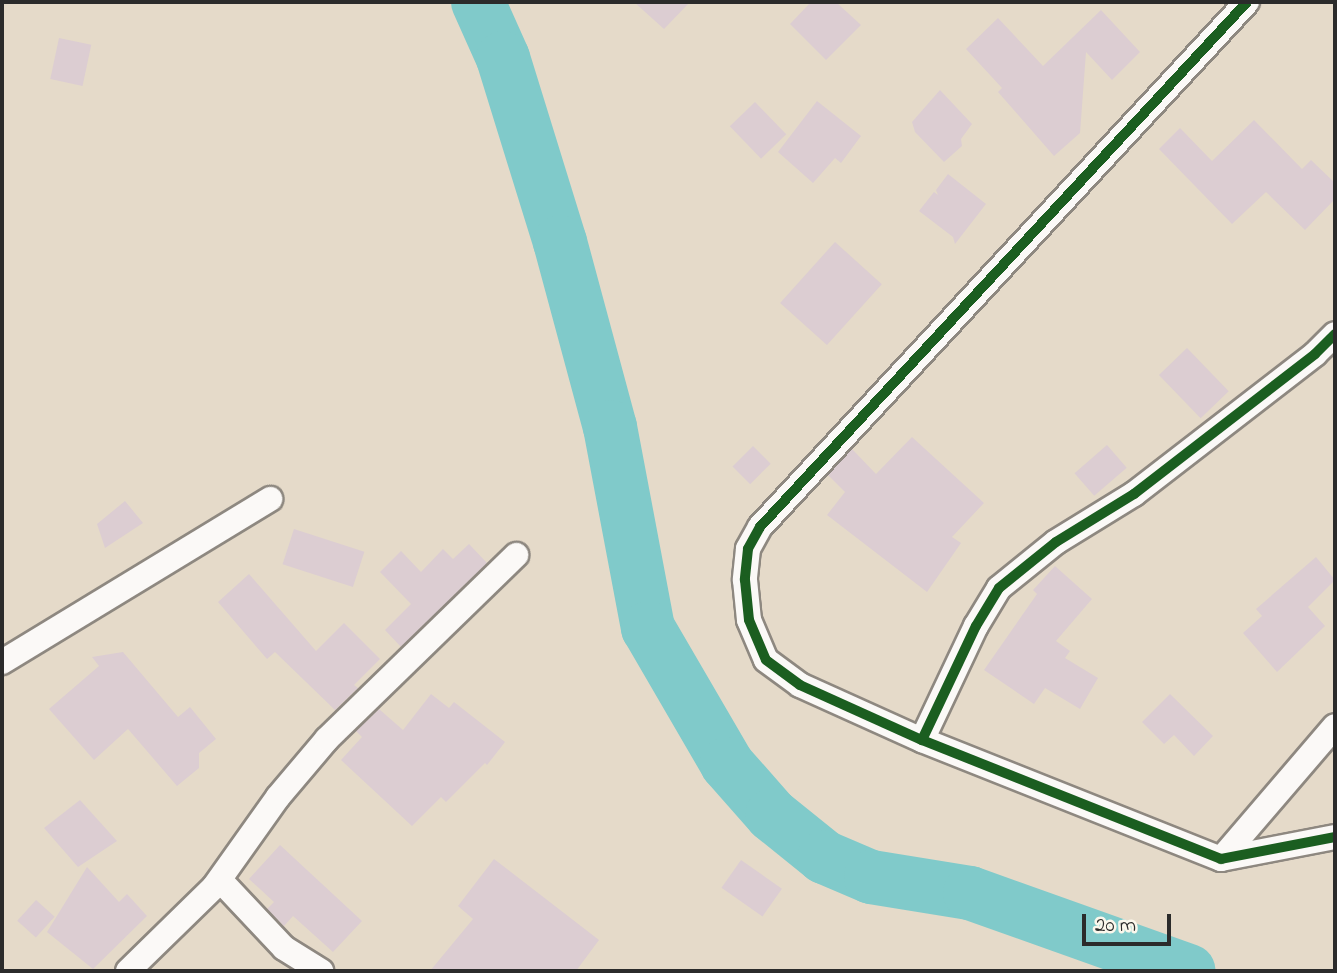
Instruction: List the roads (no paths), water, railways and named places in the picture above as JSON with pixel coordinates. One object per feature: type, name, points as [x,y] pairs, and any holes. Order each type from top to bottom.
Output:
[{"type":"street","points":[[1247,2],[760,527],[748,549],[745,580],[749,620],[766,660],[800,685],[922,740],[1221,859],[1335,837]]},
{"type":"street","points":[[922,740],[976,626],[999,588],[1055,542],[1134,494],[1315,354],[1335,334]]},
{"type":"street","points":[[2,662],[270,499]]},
{"type":"street","points":[[128,971],[220,880],[278,797],[327,739],[516,555]]},
{"type":"street","points":[[1221,859],[1335,726]]},
{"type":"street","points":[[220,880],[284,948],[321,971]]},
{"type":"waterway","points":[[478,2],[503,58],[560,242],[610,427],[648,628],[727,764],[772,815],[824,857],[871,877],[970,893],[1189,971]]}]
